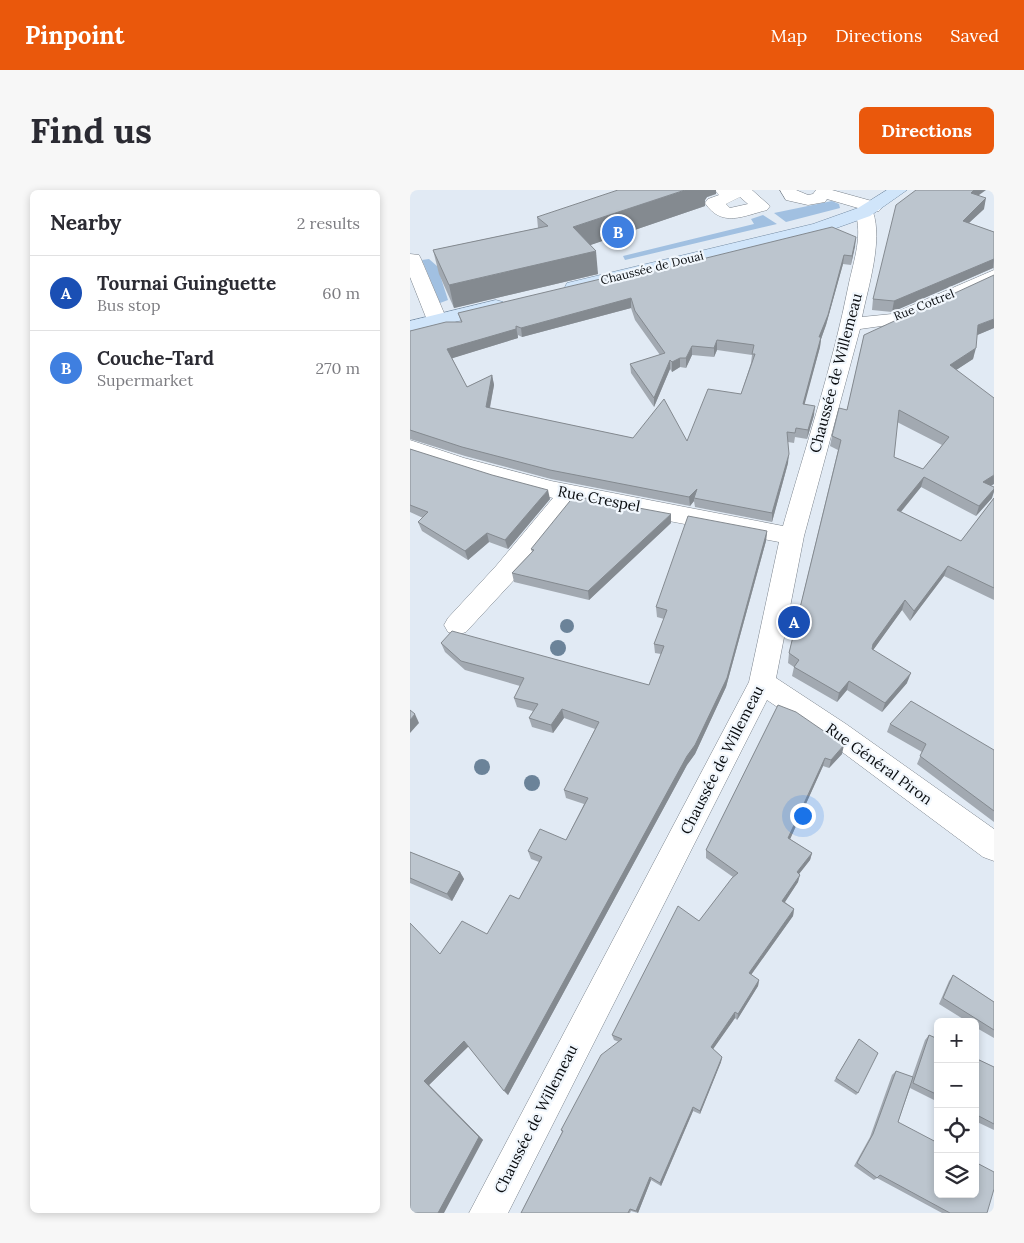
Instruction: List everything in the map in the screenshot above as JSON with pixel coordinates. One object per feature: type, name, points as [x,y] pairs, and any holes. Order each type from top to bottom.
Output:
[{"type":"main road","name":"Chaussée de Douai","points":[[552,292],[820,228],[869,209],[899,190]]},
{"type":"main road","points":[[410,327],[514,301]]},
{"type":"street","points":[[723,190],[732,196],[714,203],[726,214],[761,206],[742,190]]},
{"type":"street","points":[[788,190],[792,196],[808,200],[819,198],[824,192],[869,209]]},
{"type":"street","name":"Chaussée de Willemeau","points":[[488,1213],[762,683],[792,536],[851,324],[867,240],[869,209]]},
{"type":"street","points":[[412,259],[437,320]]},
{"type":"street","name":"Rue Cottrel","points":[[851,324],[896,319],[994,276]]},
{"type":"street","name":"Rue Crespel","points":[[410,446],[509,480],[570,494],[792,536]]},
{"type":"street","points":[[457,625],[505,574],[570,494]]},
{"type":"street","name":"Rue Général Piron","points":[[762,683],[836,732],[994,847]]},
{"type":"shaded area","points":[[832,201],[839,204],[840,208],[786,222],[774,213]]},
{"type":"shaded area","points":[[763,215],[777,224],[625,260],[623,256],[754,224],[751,219]]},
{"type":"shaded area","points":[[538,241],[440,275],[448,300],[440,303],[422,260],[429,259],[437,266]]},
{"type":"building","points":[[618,190],[685,190],[573,227],[596,251],[449,285],[433,250],[548,226],[537,217]]},
{"type":"building","points":[[916,190],[974,190],[971,193],[986,198],[963,221],[994,232],[994,259],[894,301],[873,299],[896,205]]},
{"type":"building","points":[[832,227],[856,237],[852,256],[844,255],[828,315],[819,337],[821,337],[803,404],[815,406],[808,430],[796,428],[795,433],[787,432],[789,454],[772,513],[694,498],[697,489],[689,497],[550,470],[462,447],[410,430],[410,331],[446,322],[462,322],[458,313],[609,277],[613,281]],"holes":[[[631,298],[635,311],[665,353],[630,364],[654,398],[670,360],[672,362],[680,358],[686,358],[692,346],[714,348],[717,340],[754,345],[752,354],[755,354],[741,394],[708,389],[687,441],[664,399],[633,438],[486,407],[492,375],[467,387],[447,349],[516,329],[516,326],[521,328]]]},
{"type":"building","points":[[994,275],[994,319],[978,325],[976,348],[950,365],[994,398],[994,475],[983,482],[994,487],[994,489],[979,506],[924,477],[897,510],[961,541],[994,498],[994,588],[948,566],[914,611],[905,600],[873,644],[872,649],[911,673],[885,703],[849,681],[839,693],[794,667],[799,660],[789,653],[841,440],[832,436],[839,408],[847,410],[864,335]],"holes":[[[899,410],[949,437],[923,469],[894,457]]]},
{"type":"building","points":[[410,449],[492,475],[548,490],[505,540],[487,533],[465,551],[418,522],[428,512],[410,505]]},
{"type":"building","points":[[574,496],[671,514],[588,591],[512,573],[534,550],[531,549]]},
{"type":"building","points":[[688,516],[767,531],[727,678],[695,745],[687,756],[504,1091],[464,1041],[424,1081],[479,1137],[438,1213],[410,1213],[410,923],[440,954],[462,921],[487,934],[510,895],[519,899],[542,857],[528,851],[540,829],[566,840],[588,798],[564,790],[599,722],[562,709],[551,725],[529,718],[538,704],[514,698],[524,678],[461,661],[441,643],[452,631],[649,685],[664,646],[654,644],[667,610],[656,607]]},
{"type":"building","points":[[911,701],[994,750],[994,811],[920,756],[926,744],[890,724]]},
{"type":"building","points":[[778,705],[796,712],[844,745],[831,760],[825,758],[788,838],[812,853],[797,872],[800,875],[782,901],[794,909],[749,973],[759,980],[738,1014],[735,1012],[711,1047],[722,1057],[700,1111],[693,1107],[660,1183],[650,1177],[636,1211],[630,1209],[628,1213],[521,1213],[563,1131],[561,1130],[601,1055],[622,1039],[612,1035],[678,906],[699,921],[732,878],[738,873],[706,850]]},
{"type":"building","points":[[410,710],[415,714],[410,720]]},
{"type":"building","points":[[410,852],[460,872],[447,894],[410,878]]},
{"type":"building","points":[[953,975],[994,1002],[994,1030],[979,1021],[979,1018],[975,1018],[943,998]]},
{"type":"building","points":[[929,1035],[934,1037],[934,1093],[913,1083]]},
{"type":"building","points":[[859,1039],[878,1053],[858,1093],[836,1078]]},
{"type":"building","points":[[979,1060],[994,1067],[994,1124],[979,1116]]},
{"type":"building","points":[[896,1071],[913,1077],[898,1122],[934,1141],[934,1198],[979,1198],[979,1164],[994,1172],[994,1189],[987,1213],[950,1213],[880,1175],[877,1178],[857,1163],[873,1134]]},
{"type":"place","name":"Couche-Tard","points":[[618,232]]},
{"type":"place","name":"Tournai Guinguette","points":[[794,622]]}]
